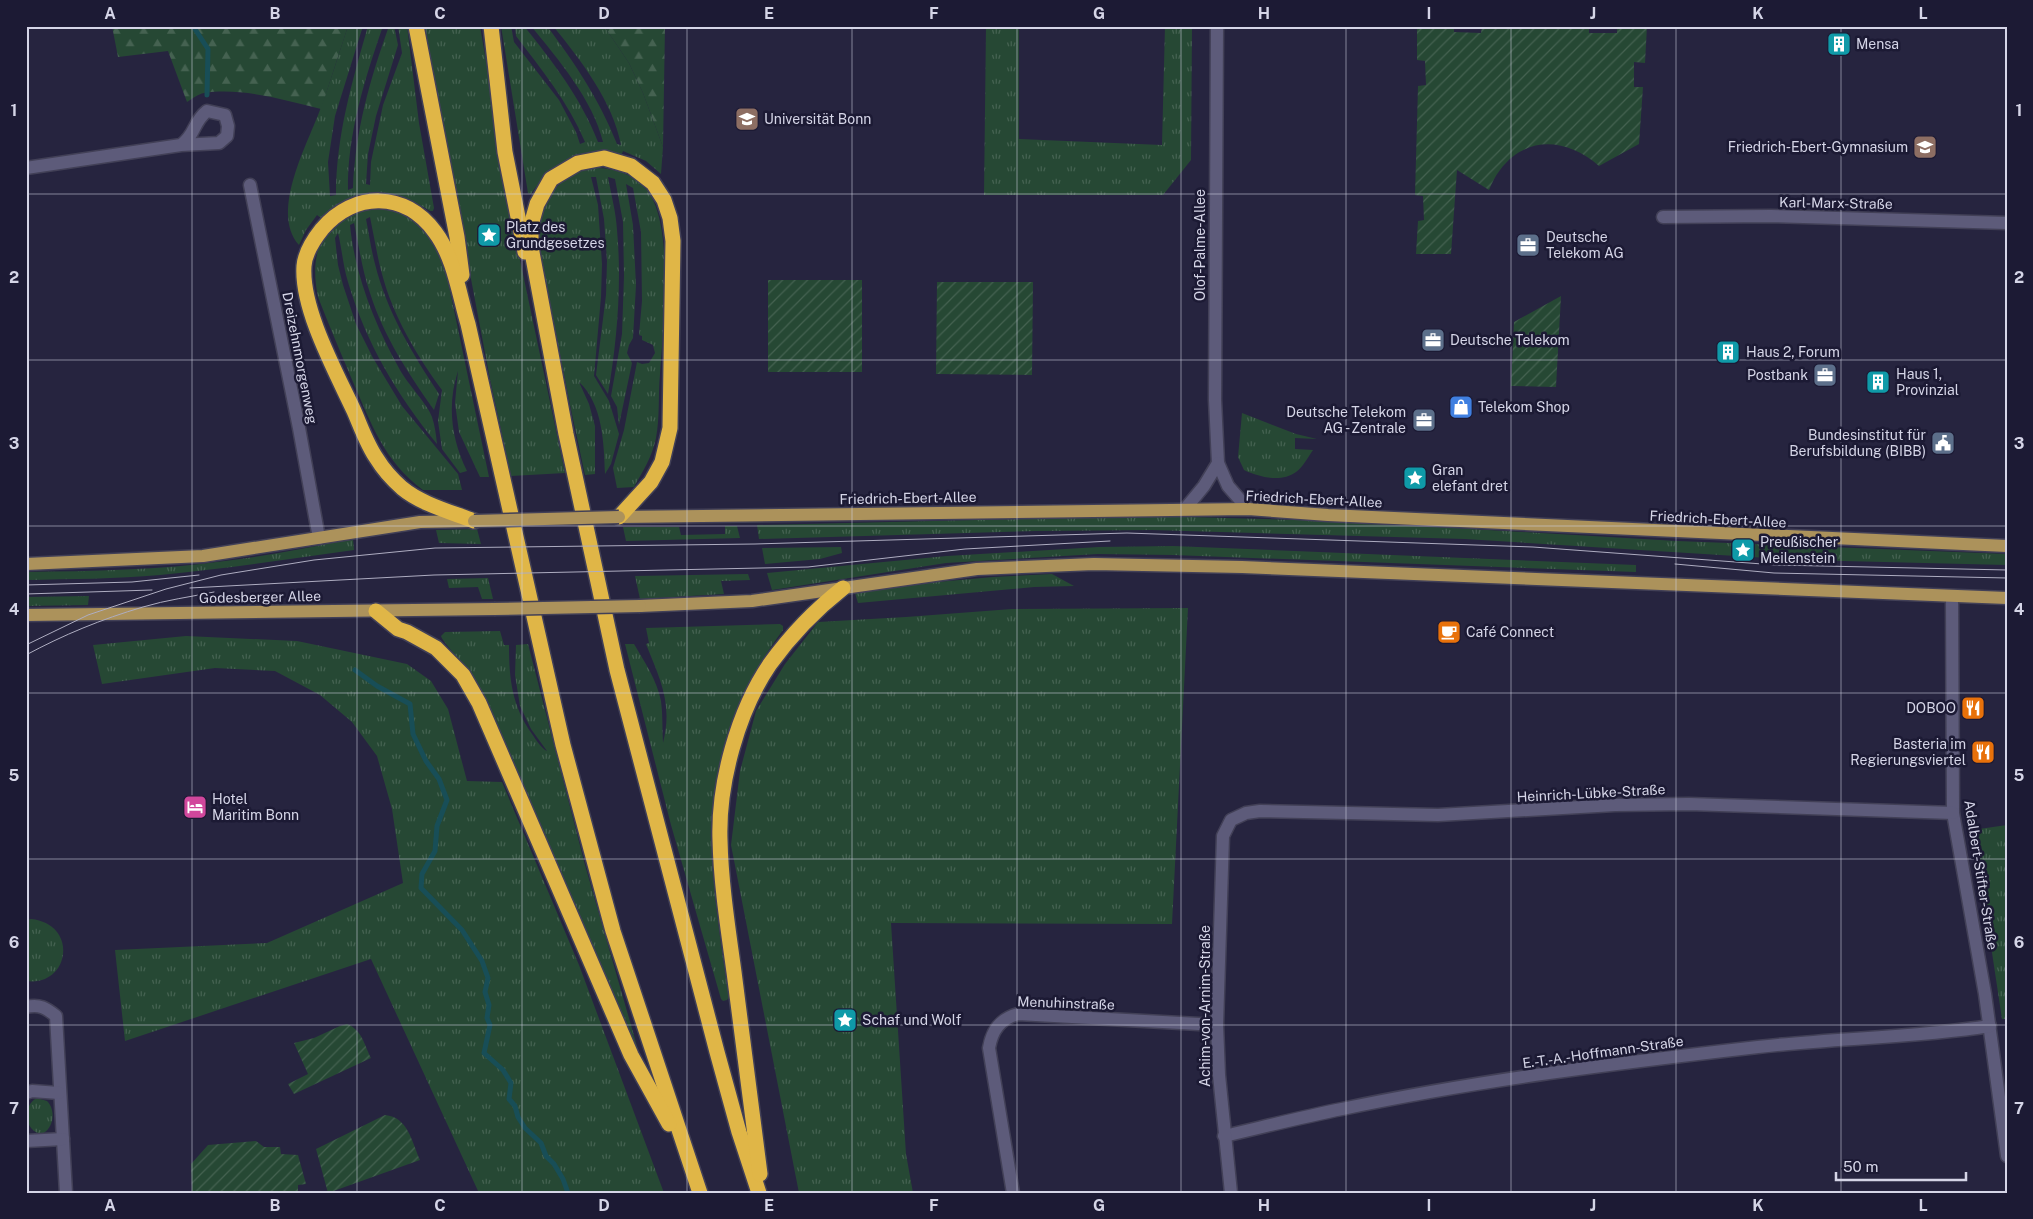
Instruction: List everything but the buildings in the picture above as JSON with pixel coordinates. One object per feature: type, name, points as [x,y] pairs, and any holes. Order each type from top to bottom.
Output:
[{"type":"highway","points":[[416,26],[457,237],[468,324]]},
{"type":"highway","points":[[491,26],[505,152],[517,217],[550,350]]},
{"type":"highway","points":[[619,517],[651,482],[662,462],[670,428],[673,263],[670,218],[664,200],[653,183],[631,166],[604,158],[578,163],[551,179],[537,204],[531,225],[531,248],[550,350],[617,670],[739,1132],[761,1193]]},
{"type":"highway","points":[[474,521],[423,501],[402,488],[376,459],[330,358],[306,298],[304,265],[315,238],[336,215],[360,202],[389,201],[415,212],[436,232],[449,256],[468,324],[563,745],[614,930],[700,1193]]},
{"type":"highway","points":[[761,1193],[728,927],[720,840],[726,774],[734,745],[755,691],[770,665],[798,628],[843,588]]},
{"type":"highway","points":[[376,611],[398,629],[436,648],[462,675],[475,696],[631,1055],[687,1156]]},
{"type":"main road","name":"Friedrich-Ebert-Allee","points":[[474,521],[619,517],[1248,509],[1328,515],[2007,546]]},
{"type":"main road","points":[[26,564],[202,556],[420,522],[474,521]]},
{"type":"main road","points":[[843,588],[977,569],[1094,564],[1242,567],[2007,598]]},
{"type":"main road","name":"Godesberger Allee","points":[[26,614],[376,611],[640,606],[752,601],[843,588]]},
{"type":"street","name":"Olof-Palme-Allee","points":[[1217,26],[1215,400],[1218,463],[1228,486],[1248,509]]},
{"type":"street","points":[[26,168],[181,145]]},
{"type":"street","name":"Dreizehnmorgenweg","points":[[250,185],[301,437],[319,538]]},
{"type":"street","name":"Karl-Marx-Straße","points":[[1664,217],[1771,216],[2007,223]]},
{"type":"street","points":[[1185,510],[1204,486],[1218,463]]},
{"type":"street","name":"Adalbert-Stifter-Straße","points":[[1952,597],[1954,813],[1990,1026],[2007,1156]]},
{"type":"street","name":"Heinrich-Lübke-Straße","points":[[1231,820],[1246,813],[1260,811],[1438,815],[1615,805],[1689,804],[1954,813]]},
{"type":"street","name":"Achim-von-Arnim-Straße","points":[[1231,820],[1223,836],[1217,1024],[1224,1136],[1231,1193]]},
{"type":"street","points":[[26,1007],[34,1005],[45,1007],[56,1016],[66,1193]]},
{"type":"street","name":"Menuhinstraße","points":[[1013,1193],[990,1048],[993,1032],[1002,1020],[1018,1014],[1217,1024]]},
{"type":"street","name":"E.-T.-A.-Hoffmann-Straße","points":[[1224,1136],[1361,1105],[1449,1089],[1613,1064],[1809,1041],[1960,1031],[1990,1026]]},
{"type":"street","points":[[26,1093],[59,1092]]},
{"type":"street","points":[[26,1141],[63,1140]]},
{"type":"green space","points":[[112,26],[348,26],[321,109],[263,95],[233,92],[204,93],[197,95],[187,102],[168,51],[118,57]]},
{"type":"green space","points":[[348,26],[363,26],[335,116],[328,162],[330,196],[336,195],[342,130],[368,26],[383,26],[358,107],[348,169],[348,190],[353,188],[360,126],[370,86],[389,26],[394,26],[398,45],[376,116],[368,154],[366,184],[370,185],[371,162],[383,105],[402,53],[398,26],[407,26],[419,123],[434,208],[433,211],[430,211],[420,205],[388,194],[366,194],[354,197],[340,204],[321,218],[317,215],[306,230],[299,245],[291,231],[288,214],[294,176],[325,97]]},
{"type":"green space","points":[[423,26],[480,26],[520,260],[565,473],[511,476],[490,379]]},
{"type":"green space","points":[[501,26],[511,26],[514,42],[559,100],[576,132],[580,144],[585,142],[571,113],[516,36],[515,26],[524,26],[545,53],[575,95],[598,142],[603,142],[598,126],[583,96],[563,66],[531,26],[547,26],[586,83],[603,112],[617,144],[621,145],[611,113],[603,97],[585,67],[553,26],[604,26],[629,63],[643,93],[663,147],[661,174],[646,161],[623,151],[621,156],[593,153],[581,155],[559,165],[549,173],[531,194],[528,193]]},
{"type":"green space","points":[[604,26],[665,26],[663,147],[643,93],[629,63]]},
{"type":"green space","points":[[986,26],[1019,26],[1019,139],[1162,145],[1165,26],[1192,26],[1191,160],[1163,195],[984,195]]},
{"type":"green space","points":[[1417,26],[1454,26],[1454,32],[1481,33],[1482,26],[1589,26],[1589,33],[1617,33],[1617,26],[1647,26],[1645,63],[1634,62],[1634,87],[1643,87],[1639,144],[1599,166],[1574,150],[1548,144],[1535,146],[1522,150],[1511,158],[1498,172],[1489,190],[1457,170],[1451,254],[1416,254],[1418,221],[1424,220],[1423,196],[1415,195],[1418,86],[1426,85],[1425,61],[1417,60]]},
{"type":"green space","points":[[589,168],[605,168],[621,172],[641,184],[647,190],[656,206],[661,228],[664,252],[665,305],[657,430],[650,458],[634,487],[617,488],[613,468],[624,430],[637,362],[642,364],[649,363],[655,353],[653,345],[642,340],[642,336],[639,335],[642,301],[641,232],[633,188],[626,184],[633,225],[636,285],[633,338],[627,353],[632,363],[619,425],[617,407],[611,396],[622,334],[623,222],[615,179],[608,177],[615,210],[619,292],[614,354],[608,394],[596,375],[606,295],[607,261],[604,219],[596,177],[591,177],[598,205],[602,264],[594,376],[609,401],[619,434],[611,464],[605,474],[603,438],[598,413],[587,391],[579,382],[589,404],[595,426],[595,474],[585,475],[540,251],[540,222],[548,199],[563,181]]},
{"type":"green space","points":[[373,208],[400,213],[410,218],[427,233],[440,254],[445,267],[489,477],[480,477],[459,432],[455,403],[458,371],[453,396],[452,421],[457,447],[467,471],[460,473],[442,449],[438,421],[442,390],[415,349],[392,305],[380,267],[370,217],[366,219],[380,282],[401,332],[439,394],[434,410],[406,368],[382,325],[367,284],[354,223],[350,225],[361,281],[382,336],[403,375],[430,412],[437,444],[409,407],[384,368],[364,326],[348,282],[338,233],[335,238],[338,265],[343,285],[356,324],[373,358],[402,406],[458,474],[462,490],[423,490],[398,467],[366,413],[318,297],[315,264],[323,239],[342,220]]},
{"type":"green space","points":[[768,280],[862,280],[862,372],[768,372]]},
{"type":"green space","points":[[937,282],[1033,282],[1032,375],[936,374]]},
{"type":"green space","points":[[1561,296],[1556,387],[1511,386],[1514,322]]},
{"type":"green space","points":[[1242,413],[1296,434],[1317,439],[1295,438],[1295,449],[1313,450],[1299,470],[1284,477],[1270,478],[1244,470],[1238,457]]},
{"type":"green space","points":[[1152,516],[1334,521],[1677,541],[2007,554],[2007,565],[1802,560],[1465,539],[1152,530],[1037,531],[759,539],[757,525]]},
{"type":"green space","points":[[725,526],[737,526],[740,538],[626,541],[623,527],[679,527],[681,535],[725,534]]},
{"type":"green space","points":[[477,529],[481,544],[439,543],[436,530]]},
{"type":"green space","points":[[353,539],[354,550],[233,567],[143,576],[26,580],[26,572],[126,570],[200,564],[257,557]]},
{"type":"green space","points":[[1173,546],[1636,565],[1636,572],[1173,555],[1098,554],[946,563],[772,590],[767,573],[947,556],[1099,547]]},
{"type":"green space","points":[[841,547],[842,553],[820,559],[765,564],[762,548]]},
{"type":"green space","points":[[748,574],[750,580],[721,581],[724,594],[640,599],[635,576]]},
{"type":"green space","points":[[1052,574],[1074,586],[1034,587],[858,603],[855,593],[937,582]]},
{"type":"green space","points":[[488,578],[493,599],[482,599],[478,587],[449,588],[447,579]]},
{"type":"green space","points":[[89,596],[88,605],[26,606],[26,597]]},
{"type":"green space","points":[[1188,608],[1172,924],[891,923],[906,1154],[913,1193],[799,1193],[731,845],[740,771],[756,711],[785,664],[818,622],[1012,609]]},
{"type":"green space","points":[[780,624],[783,626],[783,630],[753,676],[733,720],[720,763],[713,806],[712,851],[715,897],[729,997],[723,1001],[671,825],[625,644],[634,644],[650,671],[659,693],[662,706],[663,743],[667,716],[666,704],[660,680],[646,644],[649,643],[646,628]]},
{"type":"green space","points":[[500,631],[504,645],[509,645],[511,681],[520,713],[535,739],[547,751],[531,729],[520,706],[515,675],[516,645],[528,644],[585,865],[639,1053],[487,703],[470,672],[441,636],[445,632]]},
{"type":"green space","points":[[186,636],[297,641],[407,664],[431,681],[448,709],[467,781],[502,782],[579,965],[664,1193],[479,1193],[371,959],[125,1041],[115,950],[267,943],[403,883],[392,809],[377,756],[352,722],[320,695],[275,671],[215,668],[102,684],[93,645]]},
{"type":"green space","points":[[1976,817],[1979,829],[2007,825],[2007,1019],[2002,1019],[1988,926],[1992,924],[1989,908],[1984,909],[1969,829],[1970,820]]},
{"type":"green space","points":[[31,919],[46,923],[57,932],[62,942],[63,954],[60,965],[52,975],[41,980],[26,981],[26,920]]},
{"type":"green space","points":[[347,1024],[359,1034],[371,1058],[294,1094],[288,1084],[308,1074],[294,1043],[314,1038]]},
{"type":"green space","points":[[37,1098],[47,1101],[53,1114],[49,1128],[42,1134],[32,1129],[27,1118],[29,1106]]},
{"type":"green space","points":[[385,1115],[399,1120],[404,1125],[420,1160],[328,1193],[316,1149]]},
{"type":"green space","points":[[256,1141],[264,1147],[280,1147],[281,1154],[298,1155],[306,1184],[298,1185],[298,1193],[192,1193],[191,1164],[208,1145]]},
{"type":"waterway","points":[[193,26],[208,49],[207,95]]},
{"type":"waterway","points":[[355,670],[377,686],[410,704],[413,734],[426,761],[439,779],[447,800],[437,826],[435,851],[422,874],[421,888],[462,930],[482,961],[488,978],[485,992],[489,1005],[487,1018],[490,1025],[484,1053],[503,1070],[511,1083],[509,1099],[515,1106],[518,1117],[525,1128],[541,1143],[546,1156],[554,1164],[563,1179],[568,1193]]},
{"type":"tram line","points":[[26,645],[88,615],[166,589],[221,575],[314,560],[435,548],[755,544],[1127,533],[1533,547],[1776,565],[2007,570]]},
{"type":"tram line","points":[[190,588],[434,575],[808,567],[965,549],[1110,541]]},
{"type":"tram line","points":[[1675,564],[1774,573],[2007,578]]},
{"type":"tram line","points":[[26,585],[132,582],[199,575]]},
{"type":"tram line","points":[[26,594],[152,590]]},
{"type":"tram line","points":[[26,655],[98,622],[160,602],[214,592]]},
{"type":"place","name":"Mensa","points":[[1839,44]]},
{"type":"place","name":"Universität Bonn","points":[[747,119]]},
{"type":"place","name":"Friedrich-Ebert-Gymnasium","points":[[1925,147]]},
{"type":"place","name":"Platz des Grundgesetzes","points":[[489,235]]},
{"type":"place","name":"Deutsche Telekom AG","points":[[1528,245]]},
{"type":"place","name":"Deutsche Telekom","points":[[1433,340]]},
{"type":"place","name":"Haus 2, Forum","points":[[1728,352]]},
{"type":"place","name":"Postbank","points":[[1825,375]]},
{"type":"place","name":"Haus 1, Provinzial","points":[[1878,382]]},
{"type":"place","name":"Telekom Shop","points":[[1461,407]]},
{"type":"place","name":"Deutsche Telekom AG - Zentrale","points":[[1424,420]]},
{"type":"place","name":"Bundesinstitut für Berufsbildung (BIBB)","points":[[1943,443]]},
{"type":"place","name":"Gran elefant dret","points":[[1415,478]]},
{"type":"place","name":"Preußischer Meilenstein","points":[[1743,550]]},
{"type":"place","name":"Café Connect","points":[[1449,632]]},
{"type":"place","name":"DOBOO","points":[[1973,708]]},
{"type":"place","name":"Basteria im Regierungsviertel","points":[[1983,752]]},
{"type":"place","name":"Hotel Maritim Bonn","points":[[195,807]]},
{"type":"place","name":"Schaf und Wolf","points":[[845,1020]]}]
